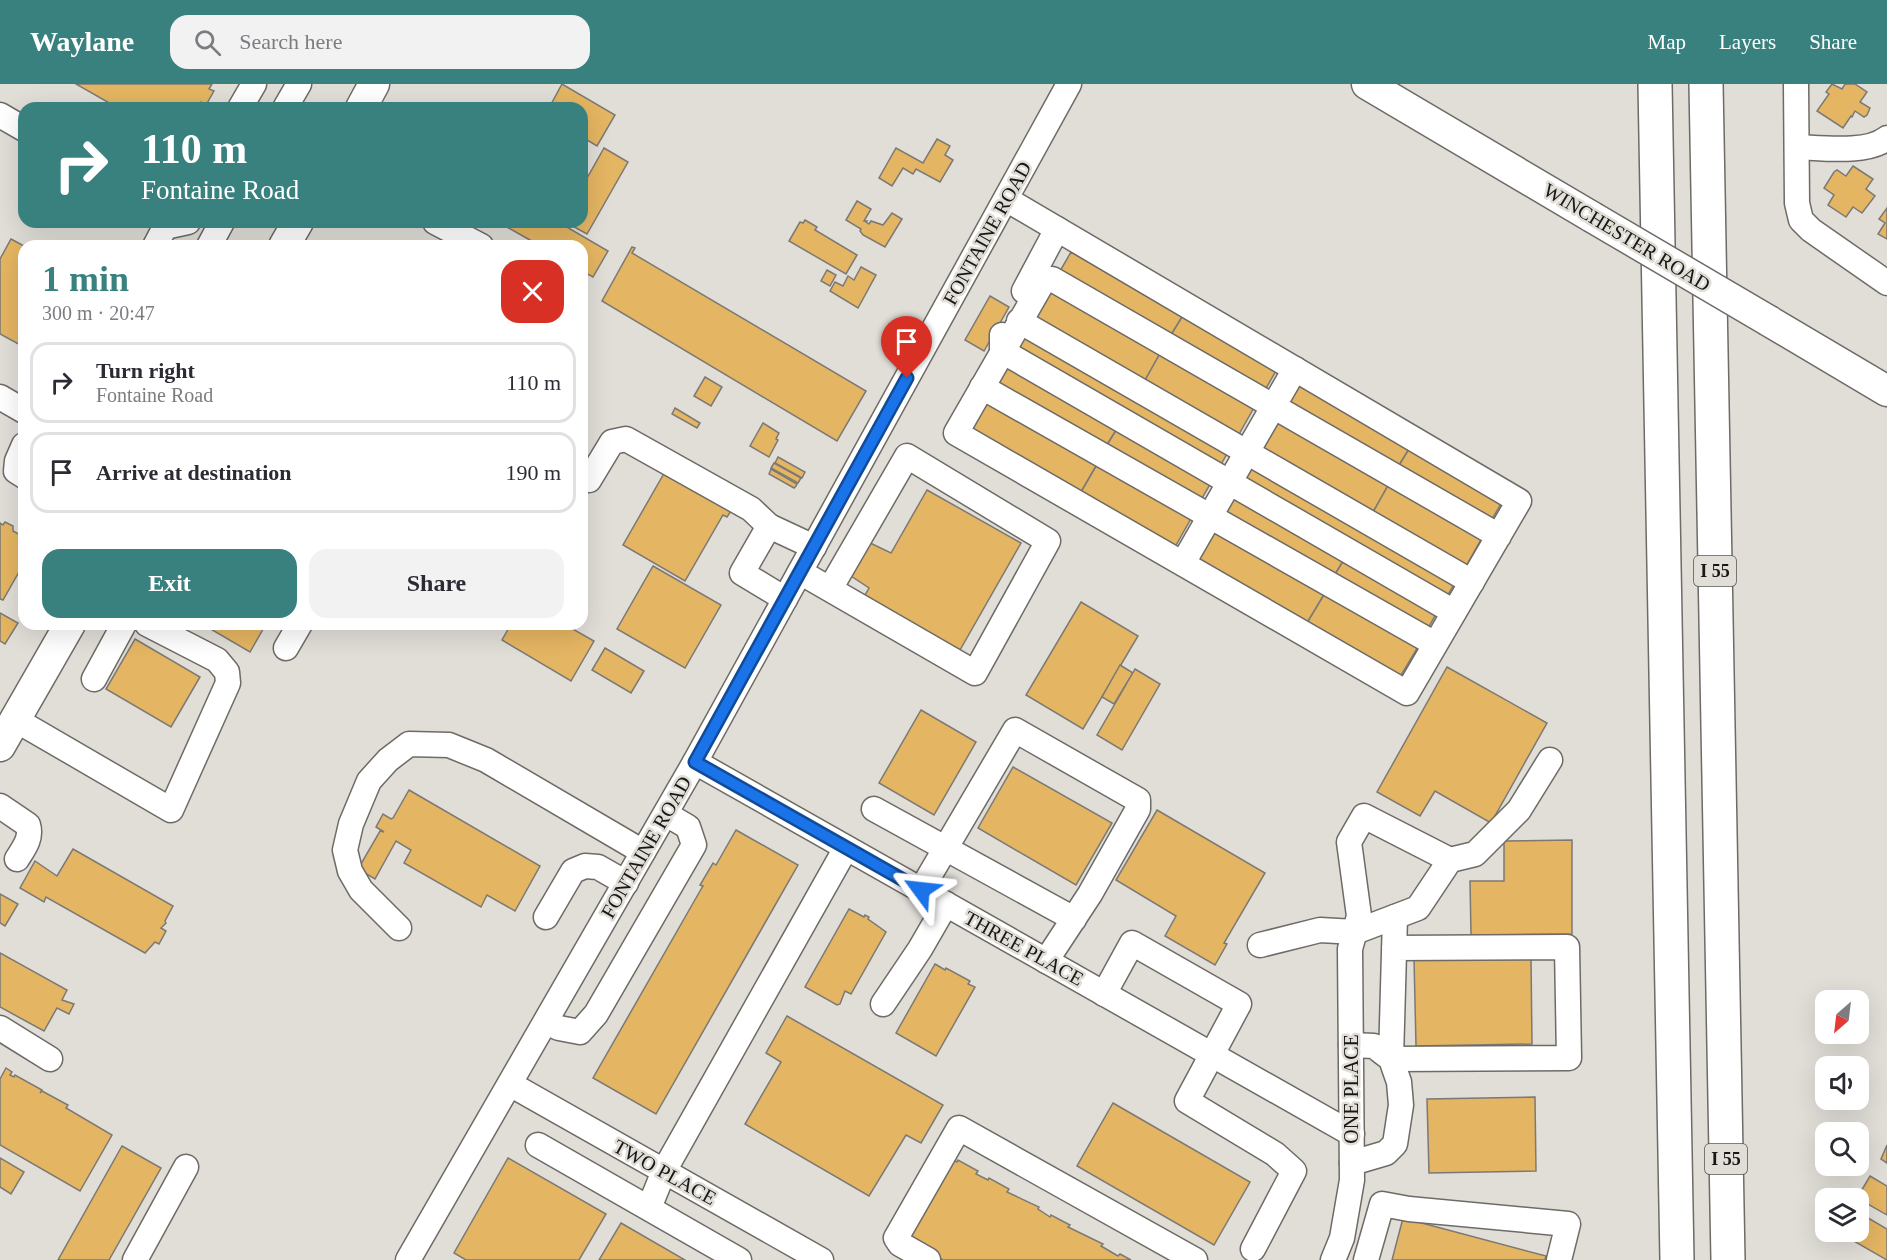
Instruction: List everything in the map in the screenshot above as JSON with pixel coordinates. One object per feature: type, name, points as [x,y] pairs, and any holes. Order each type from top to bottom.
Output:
[{"type":"highway","points":[[1655,84],[1677,1260]]},
{"type":"highway","name":"I 55","points":[[1706,84],[1728,1260]]},
{"type":"main road","points":[[364,102],[374,84]]},
{"type":"main road","name":"WINCHESTER ROAD","points":[[1367,84],[1887,391]]},
{"type":"main road","points":[[0,746],[63,630]]},
{"type":"street","points":[[244,102],[254,84]]},
{"type":"street","points":[[288,102],[299,84]]},
{"type":"street","points":[[1796,84],[1797,203],[1801,220],[1822,239],[1887,283]]},
{"type":"street","name":"FONTAINE ROAD","points":[[410,1259],[666,814],[1066,85]]},
{"type":"street","points":[[0,115],[18,126]]},
{"type":"street","points":[[1797,147],[1865,147],[1881,143],[1887,138]]},
{"type":"street","points":[[1005,199],[1519,501],[1499,536],[1407,693],[956,433],[1044,280],[1052,279],[1499,536]]},
{"type":"street","points":[[446,228],[470,240]]},
{"type":"street","points":[[1002,351],[1002,334],[1057,229]]},
{"type":"street","points":[[1019,321],[1472,582]]},
{"type":"street","points":[[1002,351],[1454,612]]},
{"type":"street","points":[[1183,563],[1295,369]]},
{"type":"street","points":[[982,387],[1436,644]]},
{"type":"street","points":[[0,397],[18,408]]},
{"type":"street","points":[[589,480],[612,442],[626,439],[751,509],[769,526],[814,547]]},
{"type":"street","points":[[800,572],[975,673],[1048,541],[907,456],[830,589]]},
{"type":"street","points":[[769,526],[742,573],[785,599]]},
{"type":"street","points":[[94,679],[121,630]]},
{"type":"street","points":[[16,720],[171,810],[228,683],[227,672],[217,660],[159,630]]},
{"type":"street","points":[[286,648],[296,630]]},
{"type":"street","points":[[921,890],[1015,730],[1138,800],[1138,809],[1074,919],[1046,961]]},
{"type":"street","points":[[399,928],[361,890],[350,872],[345,850],[351,824],[369,781],[388,760],[409,744],[449,745],[486,760],[644,852]]},
{"type":"street","points":[[1260,945],[1320,930],[1395,917],[1418,908],[1450,861],[1475,854],[1512,818],[1550,760]]},
{"type":"street","name":"THREE PLACE","points":[[695,762],[1352,1134]]},
{"type":"street","points":[[0,806],[28,825],[30,831],[27,842],[17,859]]},
{"type":"street","points":[[874,809],[1074,919]]},
{"type":"street","points":[[546,1022],[559,1028],[580,1032],[596,1014],[694,845],[688,827],[666,814]]},
{"type":"street","name":"ONE PLACE","points":[[1333,1260],[1342,1238],[1352,1180],[1350,949],[1357,924],[1349,842],[1364,816],[1450,861]]},
{"type":"street","points":[[649,1208],[664,1171],[846,848]]},
{"type":"street","points":[[546,917],[573,871],[585,866],[598,867],[626,883]]},
{"type":"street","points":[[883,1004],[920,949],[946,904]]},
{"type":"street","points":[[1352,1163],[1386,1153],[1395,1144],[1401,1105],[1399,1082],[1391,1059],[1395,917]]},
{"type":"street","points":[[1104,994],[1132,943],[1239,1004],[1187,1101],[1275,1154],[1294,1171],[1253,1249]]},
{"type":"street","points":[[1351,1045],[1374,1046],[1391,1059],[1569,1058],[1567,947],[1394,948]]},
{"type":"street","points":[[0,1028],[50,1059]]},
{"type":"street","name":"TWO PLACE","points":[[510,1084],[821,1260]]},
{"type":"street","points":[[928,1260],[896,1252],[896,1238],[959,1128],[1195,1260]]},
{"type":"street","points":[[538,1145],[739,1260]]},
{"type":"street","points":[[135,1260],[186,1167]]},
{"type":"street","points":[[1366,1260],[1382,1204],[1409,1209],[1568,1224],[1559,1260]]},
{"type":"building","points":[[76,84],[212,84],[209,89],[214,91],[208,102],[108,102]]},
{"type":"building","points":[[562,84],[615,115],[597,146],[588,141],[588,102],[552,102]]},
{"type":"building","points":[[1832,84],[1842,89],[1845,84],[1855,84],[1867,92],[1860,102],[1870,108],[1867,115],[1864,117],[1855,111],[1843,128],[1817,111],[1829,94],[1826,92]]},
{"type":"building","points":[[937,139],[950,146],[945,155],[953,160],[940,182],[916,169],[913,174],[903,168],[892,186],[879,178],[896,148],[923,163]]},
{"type":"building","points":[[604,148],[628,162],[587,234],[576,228],[588,228],[588,176]]},
{"type":"building","points":[[1853,166],[1873,179],[1866,189],[1875,196],[1862,213],[1853,207],[1846,217],[1828,205],[1834,195],[1824,188],[1834,172],[1837,170],[1846,176]]},
{"type":"building","points":[[857,201],[871,209],[864,221],[869,224],[871,221],[883,225],[892,213],[902,219],[885,247],[863,235],[861,229],[846,220]]},
{"type":"building","points":[[1887,208],[1887,239],[1878,234],[1885,223],[1879,219]]},
{"type":"building","points":[[805,220],[817,227],[815,230],[857,255],[846,274],[789,241],[800,222],[803,223]]},
{"type":"building","points":[[509,228],[568,228],[608,251],[593,277],[588,274],[588,240],[530,240]]},
{"type":"building","points":[[11,239],[18,243],[18,344],[0,334],[0,259]]},
{"type":"building","points":[[632,247],[635,248],[632,253],[866,391],[837,441],[602,301]]},
{"type":"building","points":[[1071,252],[1182,317],[1171,335],[1060,271]]},
{"type":"building","points":[[861,267],[876,275],[858,308],[830,291],[835,282],[843,286],[848,276],[854,280]]},
{"type":"building","points":[[827,270],[836,275],[830,286],[821,281]]},
{"type":"building","points":[[1052,286],[1162,350],[1144,382],[1033,318]]},
{"type":"building","points":[[990,296],[1009,307],[984,351],[965,340]]},
{"type":"building","points":[[1182,317],[1276,371],[1265,390],[1171,335]]},
{"type":"building","points":[[1024,332],[1228,452],[1219,468],[1015,349]]},
{"type":"building","points":[[1162,350],[1256,404],[1238,436],[1144,382]]},
{"type":"building","points":[[1007,362],[1118,427],[1107,445],[996,381]]},
{"type":"building","points":[[705,377],[722,387],[711,406],[694,396]]},
{"type":"building","points":[[1298,385],[1409,449],[1398,467],[1287,403]]},
{"type":"building","points":[[987,396],[1099,461],[1081,492],[969,428]]},
{"type":"building","points":[[675,408],[700,423],[697,428],[672,414]]},
{"type":"building","points":[[1277,417],[1390,482],[1372,514],[1259,449]]},
{"type":"building","points":[[763,423],[779,433],[769,457],[750,446]]},
{"type":"building","points":[[1118,427],[1212,481],[1201,500],[1107,445]]},
{"type":"building","points":[[1409,449],[1502,502],[1491,521],[1398,467]]},
{"type":"building","points":[[778,457],[805,472],[802,478],[775,463]]},
{"type":"building","points":[[1099,461],[1193,515],[1175,547],[1081,492]]},
{"type":"building","points":[[774,463],[801,478],[798,483],[771,468]]},
{"type":"building","points":[[1249,464],[1455,583],[1446,598],[1240,480]]},
{"type":"building","points":[[771,469],[797,484],[796,486],[794,488],[769,474]]},
{"type":"building","points":[[666,470],[731,511],[727,517],[723,515],[685,581],[623,545]]},
{"type":"building","points":[[1390,482],[1483,536],[1465,568],[1372,514]]},
{"type":"building","points":[[927,490],[1021,543],[956,657],[861,602],[869,588],[845,572],[864,540],[891,553]]},
{"type":"building","points":[[1234,493],[1345,558],[1334,576],[1223,512]]},
{"type":"building","points":[[5,522],[13,526],[13,531],[18,534],[18,574],[3,600],[0,599],[0,523],[3,525]]},
{"type":"building","points":[[1213,528],[1325,593],[1307,623],[1196,557]]},
{"type":"building","points":[[1345,558],[1438,611],[1427,630],[1334,576]]},
{"type":"building","points":[[653,566],[721,605],[685,668],[617,629]]},
{"type":"building","points":[[1325,593],[1418,647],[1400,677],[1307,623]]},
{"type":"building","points":[[1081,602],[1138,636],[1083,729],[1026,695]]},
{"type":"building","points":[[0,613],[18,623],[5,644],[0,641]]},
{"type":"building","points":[[212,630],[263,630],[250,652]]},
{"type":"building","points":[[508,630],[575,630],[594,641],[571,681],[502,640]]},
{"type":"building","points":[[135,639],[200,677],[171,727],[106,689]]},
{"type":"building","points":[[605,648],[644,671],[631,693],[592,670]]},
{"type":"building","points":[[1120,665],[1133,673],[1114,704],[1102,697]]},
{"type":"building","points":[[1447,667],[1547,723],[1491,823],[1435,791],[1420,816],[1377,792]]},
{"type":"building","points":[[1135,669],[1160,684],[1122,750],[1097,735]]},
{"type":"building","points":[[921,710],[976,742],[934,815],[879,783]]},
{"type":"building","points":[[1013,767],[1112,823],[1076,885],[978,828]]},
{"type":"building","points":[[409,790],[540,866],[515,911],[487,895],[481,907],[404,863],[411,850],[396,841],[375,879],[358,869],[380,831],[384,832],[376,827],[383,814],[393,818]]},
{"type":"building","points":[[1157,810],[1265,873],[1224,943],[1227,944],[1215,965],[1165,936],[1176,916],[1116,880]]},
{"type":"building","points":[[736,830],[798,865],[656,1114],[593,1078],[703,886],[700,885],[713,863],[716,865]]},
{"type":"building","points":[[1572,840],[1572,934],[1471,935],[1470,881],[1504,881],[1504,841]]},
{"type":"building","points":[[73,849],[173,906],[166,923],[161,928],[166,931],[159,944],[155,942],[145,953],[46,897],[44,902],[20,888],[35,861],[57,876]]},
{"type":"building","points":[[0,894],[18,904],[5,926],[0,923]]},
{"type":"building","points":[[849,909],[864,917],[865,915],[869,917],[868,919],[886,932],[851,994],[845,991],[840,1004],[837,1005],[805,987]]},
{"type":"building","points":[[0,953],[67,990],[62,1000],[74,1004],[69,1014],[57,1008],[44,1031],[0,1007]]},
{"type":"building","points":[[1531,957],[1532,1044],[1416,1046],[1414,959]]},
{"type":"building","points":[[935,964],[970,981],[968,984],[975,987],[936,1056],[896,1033]]},
{"type":"building","points":[[787,1016],[943,1105],[921,1143],[906,1135],[869,1196],[745,1124],[781,1062],[766,1053]]},
{"type":"building","points":[[6,1068],[12,1072],[10,1075],[14,1077],[15,1075],[42,1090],[40,1093],[42,1091],[68,1105],[66,1108],[112,1135],[80,1191],[0,1145],[0,1079]]},
{"type":"building","points":[[1535,1097],[1536,1171],[1429,1173],[1427,1099]]},
{"type":"building","points":[[1113,1103],[1250,1182],[1214,1245],[1077,1166]]},
{"type":"building","points":[[1887,1145],[1887,1163],[1881,1159]]},
{"type":"building","points":[[122,1146],[161,1168],[109,1260],[58,1260]]},
{"type":"building","points":[[0,1158],[24,1172],[11,1194],[0,1187]]},
{"type":"building","points":[[508,1158],[606,1214],[579,1260],[466,1260],[454,1253]]},
{"type":"building","points":[[950,1158],[978,1171],[976,1174],[1009,1189],[1007,1192],[1039,1207],[1038,1209],[1050,1217],[1051,1215],[1070,1225],[1068,1227],[1103,1244],[1101,1246],[1118,1256],[1120,1254],[1131,1260],[943,1260],[904,1238]]},
{"type":"building","points":[[1870,1176],[1887,1186],[1887,1215],[1869,1205],[1869,1188],[1863,1188]]},
{"type":"building","points":[[1403,1218],[1546,1256],[1545,1260],[1392,1260]]},
{"type":"building","points":[[1869,1218],[1887,1229],[1887,1260],[1856,1242],[1869,1242]]},
{"type":"building","points":[[621,1223],[685,1260],[599,1260]]},
{"type":"route","points":[[907,378],[695,762],[921,890]]}]
